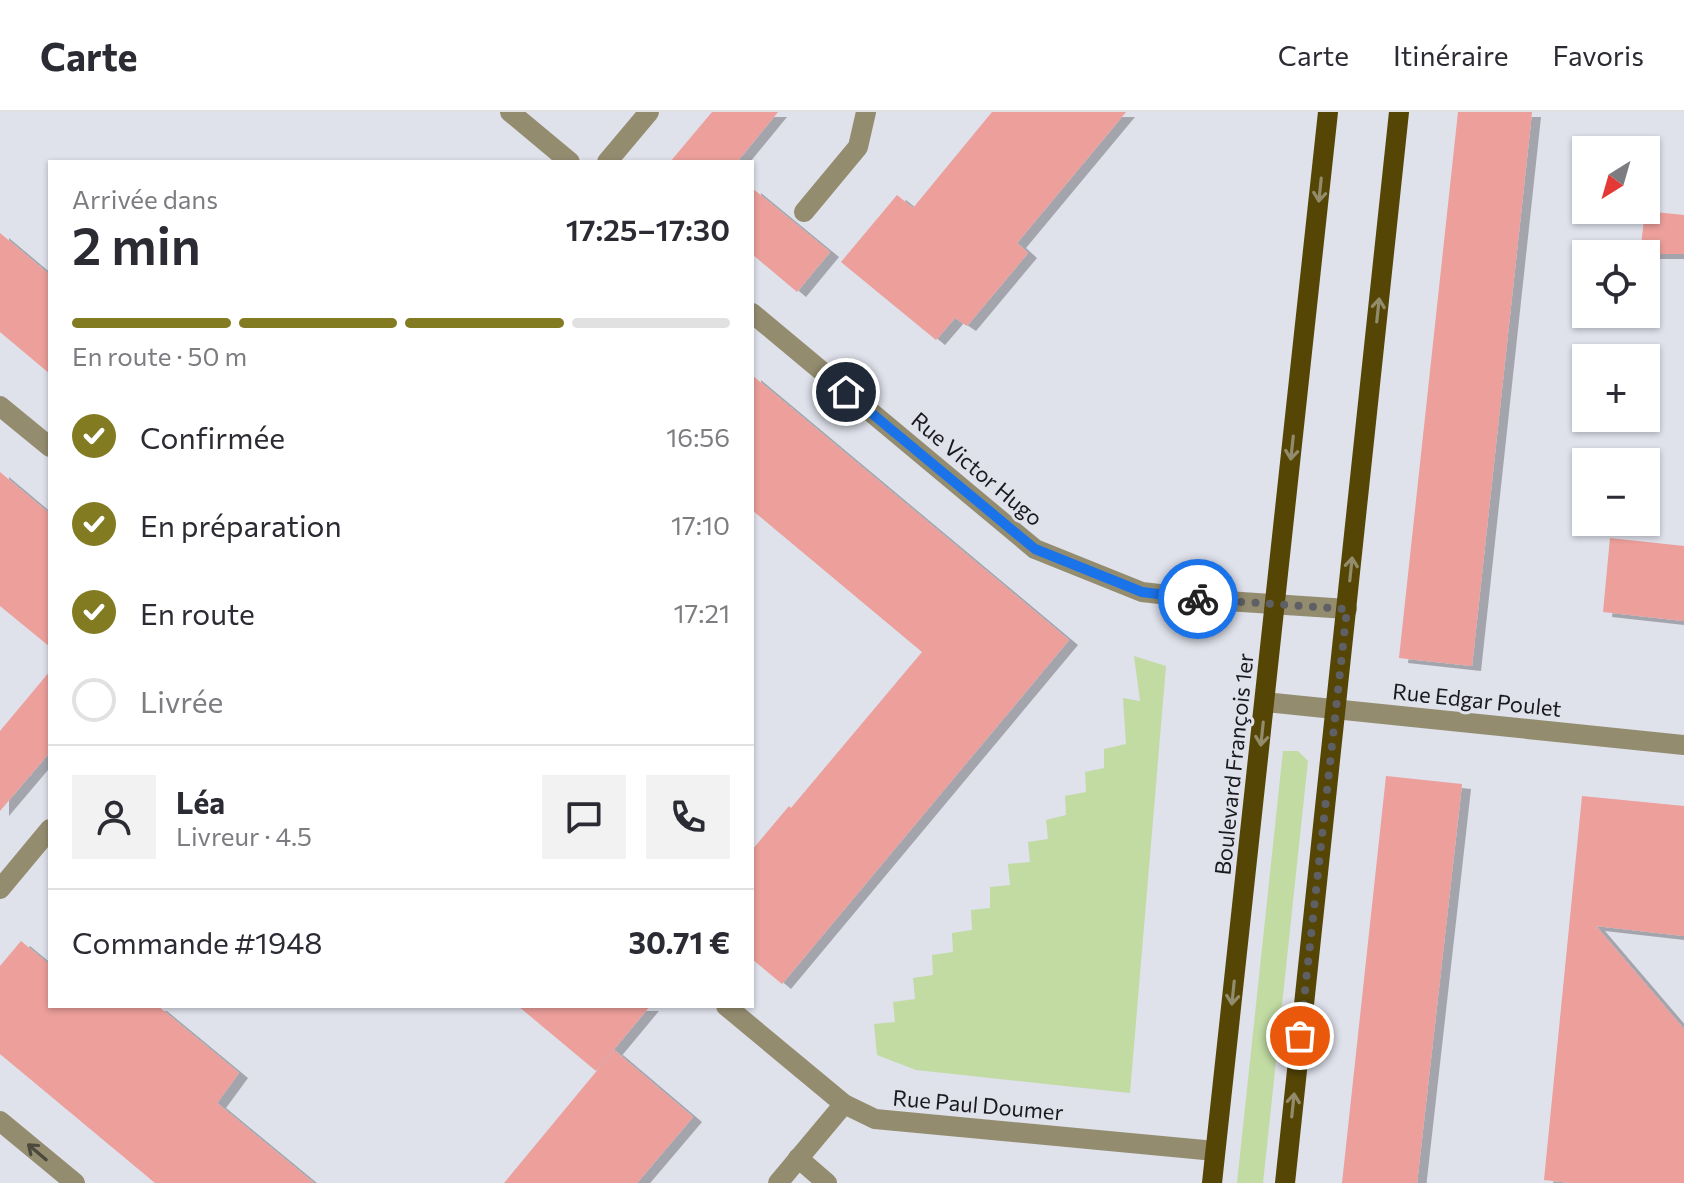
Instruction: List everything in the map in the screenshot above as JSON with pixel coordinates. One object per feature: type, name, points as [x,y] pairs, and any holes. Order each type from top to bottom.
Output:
[{"type":"main road","name":"Boulevard François 1er","points":[[1212,1183],[1328,112]]},
{"type":"main road","points":[[1285,1183],[1399,112]]},
{"type":"street","points":[[510,112],[568,160]]},
{"type":"street","points":[[609,160],[649,112]]},
{"type":"street","points":[[804,212],[858,147],[866,112]]},
{"type":"street","name":"Rue Victor Hugo","points":[[754,315],[1035,549],[1142,592],[1347,609]]},
{"type":"street","points":[[0,406],[48,445]]},
{"type":"street","name":"Rue Edgar Poulet","points":[[1265,702],[1684,745]]},
{"type":"street","points":[[0,889],[48,831]]},
{"type":"street","name":"Rue Paul Doumer","points":[[728,1008],[844,1104],[875,1119],[1215,1151]]},
{"type":"street","points":[[778,1183],[844,1104]]},
{"type":"street","points":[[0,1121],[75,1183]]},
{"type":"street","points":[[798,1158],[827,1183]]},
{"type":"green space","points":[[1134,656],[1166,666],[1130,1093],[916,1070],[877,1055],[874,1024],[895,1022],[893,1002],[915,999],[913,978],[933,975],[932,955],[953,952],[952,933],[972,930],[971,910],[990,908],[990,887],[1010,885],[1008,864],[1030,862],[1028,842],[1048,839],[1046,820],[1066,815],[1065,796],[1086,792],[1085,772],[1104,768],[1104,749],[1126,744],[1123,698],[1140,701]]},
{"type":"green space","points":[[1283,751],[1298,751],[1308,761],[1263,1183],[1237,1183]]},
{"type":"building","points":[[712,112],[778,112],[739,160],[672,160]]},
{"type":"building","points":[[992,112],[1126,112],[1017,243],[1028,253],[967,326],[955,318],[936,340],[841,262],[897,195],[913,208]]},
{"type":"building","points":[[1458,112],[1532,112],[1472,666],[1399,658]]},
{"type":"building","points":[[754,190],[830,252],[797,292],[754,256]]},
{"type":"building","points":[[1660,213],[1684,215],[1684,254],[1660,254],[1660,240],[1642,240],[1643,224],[1660,224]]},
{"type":"building","points":[[0,233],[48,273],[48,372],[0,332]]},
{"type":"building","points":[[754,377],[1069,640],[782,984],[754,961],[754,848],[922,652],[754,512]]},
{"type":"building","points":[[0,472],[48,512],[48,645],[0,606]]},
{"type":"building","points":[[1610,538],[1684,546],[1684,621],[1603,612]]},
{"type":"building","points":[[48,673],[48,754],[0,811],[0,731]]},
{"type":"building","points":[[1386,776],[1462,784],[1417,1183],[1342,1183]]},
{"type":"building","points":[[1582,796],[1684,806],[1684,936],[1596,926],[1684,1029],[1684,1183],[1571,1183],[1544,1180]]},
{"type":"building","points":[[21,941],[48,963],[48,1008],[160,1008],[239,1073],[217,1103],[314,1183],[155,1183],[0,1054],[0,966]]},
{"type":"building","points":[[520,1008],[648,1008],[596,1071]]},
{"type":"building","points":[[614,1050],[693,1117],[637,1183],[504,1183]]},
{"type":"way so far","points":[[1198,599],[1347,609],[1300,1036]]},
{"type":"route","points":[[846,392],[1035,549],[1142,592],[1198,599]]}]
